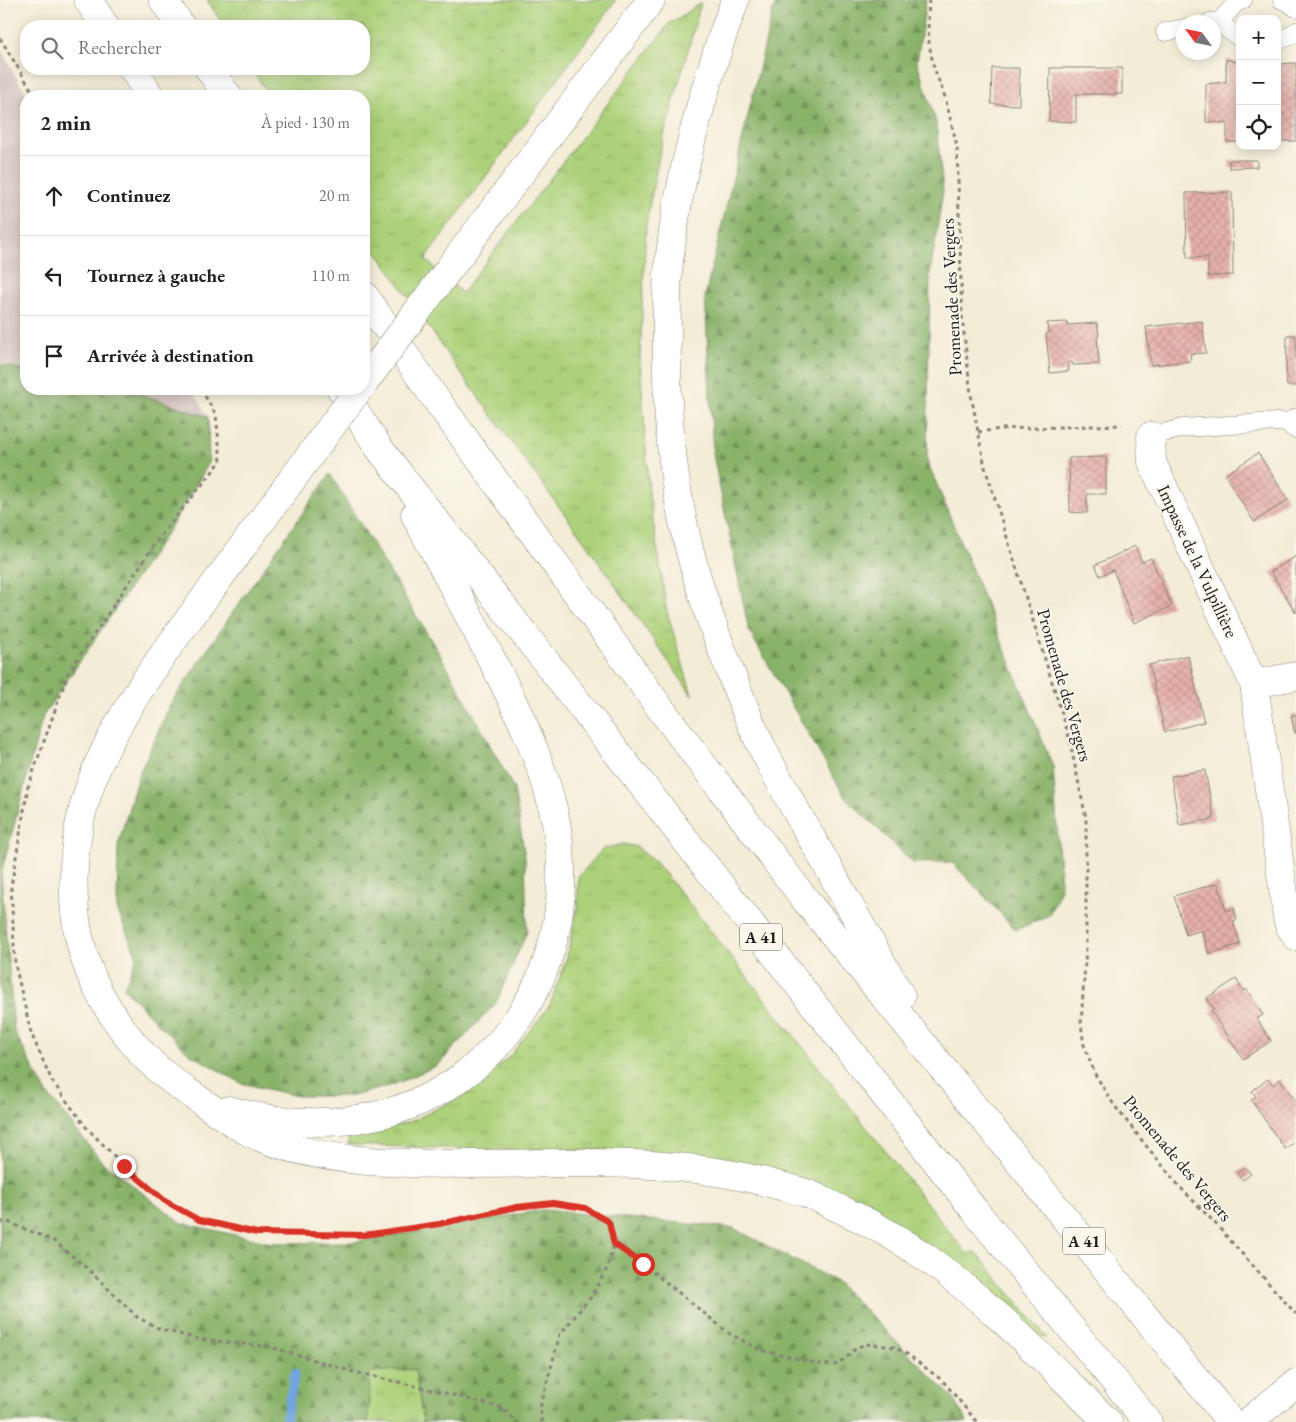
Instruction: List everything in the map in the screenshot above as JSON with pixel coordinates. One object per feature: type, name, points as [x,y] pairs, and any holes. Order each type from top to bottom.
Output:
[{"type":"main road","points":[[88,0],[101,20]]},
{"type":"main road","points":[[163,0],[177,20]]},
{"type":"main road","points":[[370,375],[651,0]]},
{"type":"main road","points":[[734,0],[709,74],[695,125],[683,174],[669,264],[667,396],[672,450],[685,532],[713,626],[745,711],[760,744],[937,1061]]},
{"type":"main road","points":[[136,75],[146,90]]},
{"type":"main road","points":[[213,75],[224,90]]},
{"type":"main road","name":"A 41","points":[[370,304],[430,391],[663,712],[807,902],[1231,1422]]},
{"type":"main road","name":"A 41","points":[[345,395],[379,448],[975,1211],[1148,1422]]},
{"type":"main road","points":[[356,395],[175,637],[124,716],[97,768],[89,789],[78,831],[74,875],[76,921],[83,953],[96,987],[115,1020],[140,1052],[169,1079],[234,1124],[283,1146],[311,1153],[363,1161],[482,1164],[601,1162],[691,1168],[744,1176],[806,1193],[868,1222],[926,1257],[990,1308],[1108,1422]]},
{"type":"main road","name":"Impasse de la Vulpillière","points":[[1151,436],[1152,462],[1254,684],[1287,916],[1289,925],[1296,936]]},
{"type":"main road","points":[[189,1093],[231,1111],[273,1120],[293,1122],[352,1120],[407,1106],[451,1085],[482,1061],[502,1039],[532,997],[550,954],[559,911],[562,872],[555,814],[543,771],[514,702],[379,448]]},
{"type":"main road","points":[[1254,684],[1296,676]]},
{"type":"main road","points":[[1248,1422],[1296,1383]]},
{"type":"lane","points":[[1221,17],[1236,3],[1243,0]]},
{"type":"lane","points":[[1282,0],[1296,8]]},
{"type":"lane","points":[[1221,26],[1236,35]]},
{"type":"lane","points":[[1165,32],[1176,30]]},
{"type":"lane","points":[[1281,39],[1296,32]]},
{"type":"lane","points":[[1151,436],[1183,428],[1276,422],[1296,423]]},
{"type":"path","name":"Promenade des Vergers","points":[[929,0],[929,44],[934,68],[946,97],[957,146],[961,220],[962,316],[971,395],[978,432],[985,467],[1068,733],[1086,818],[1086,948],[1081,1024],[1084,1045],[1095,1074],[1114,1105],[1180,1187],[1232,1241],[1296,1314]]},
{"type":"path","points":[[0,38],[20,72]]},
{"type":"path","points":[[22,75],[30,90]]},
{"type":"path","points":[[204,395],[216,415],[221,461],[159,538],[68,672],[28,787],[11,887],[15,964],[31,1033],[52,1081],[86,1127],[124,1166],[165,1201],[199,1220],[257,1233],[364,1235],[439,1224],[517,1207],[553,1203],[585,1208],[609,1222],[614,1244],[608,1267],[590,1298],[560,1334],[540,1408],[542,1422]]},
{"type":"path","points":[[978,432],[1001,429],[1122,425]]},
{"type":"path","points":[[0,1222],[8,1222],[54,1241],[88,1269],[137,1316],[160,1330],[198,1339],[271,1347],[350,1371],[503,1408],[516,1422]]},
{"type":"path","points":[[614,1244],[643,1264],[730,1334],[760,1350],[820,1364],[835,1365],[846,1358],[857,1347],[869,1344],[894,1347],[907,1354],[943,1381],[977,1422]]},
{"type":"shaded area","points":[[0,48],[24,90],[20,90],[20,369],[0,365]]},
{"type":"shaded area","points":[[143,395],[195,395],[208,417]]},
{"type":"green space","points":[[207,0],[616,0],[425,259],[462,293],[669,24],[701,3],[661,146],[646,224],[640,360],[649,494],[667,612],[692,695],[585,542],[457,368],[370,242],[370,90],[266,90],[255,75],[370,75],[370,20],[220,20]]},
{"type":"green space","points":[[778,0],[926,0],[917,62],[936,122],[943,191],[930,275],[927,461],[1053,766],[1061,889],[1049,915],[1016,930],[952,862],[913,863],[845,797],[749,631],[713,454],[705,296],[773,10]]},
{"type":"green space","points":[[0,365],[20,369],[20,395],[143,395],[208,417],[209,463],[172,525],[43,716],[1,874],[14,1031],[46,1092],[102,1162],[182,1223],[271,1243],[355,1242],[543,1210],[733,1228],[837,1282],[954,1399],[967,1422],[423,1422],[415,1369],[370,1372],[368,1422],[0,1422]]},
{"type":"green space","points":[[330,474],[448,668],[514,789],[525,857],[527,932],[496,1003],[438,1065],[393,1085],[352,1096],[297,1096],[241,1083],[190,1054],[124,988],[137,957],[117,909],[118,845],[138,776],[171,703]]},
{"type":"green space","points":[[623,844],[637,847],[659,866],[967,1254],[975,1251],[1047,1338],[1039,1335],[892,1221],[835,1190],[772,1170],[702,1154],[604,1150],[501,1150],[348,1145],[349,1136],[410,1122],[465,1095],[510,1056],[550,1005],[567,957],[578,904],[578,877],[603,849]]},
{"type":"green space","points":[[415,1369],[423,1422],[368,1422],[370,1372]]},
{"type":"building","points":[[1226,59],[1236,62],[1236,142],[1227,142],[1227,123],[1206,122],[1206,84],[1226,82]]},
{"type":"building","points":[[1296,63],[1296,141],[1281,141],[1281,64]]},
{"type":"building","points":[[992,68],[1019,68],[1019,105],[991,104]]},
{"type":"building","points":[[1050,68],[1122,68],[1122,94],[1076,94],[1076,122],[1049,121]]},
{"type":"building","points":[[1229,160],[1257,160],[1257,167],[1229,168]]},
{"type":"building","points":[[1232,192],[1233,275],[1208,276],[1208,257],[1187,258],[1186,193]]},
{"type":"building","points":[[1202,321],[1206,353],[1190,354],[1191,361],[1151,365],[1146,327]]},
{"type":"building","points":[[1067,322],[1068,325],[1097,323],[1099,364],[1073,365],[1072,362],[1068,363],[1069,371],[1050,373],[1046,334],[1048,333],[1047,323]]},
{"type":"building","points":[[1287,335],[1296,335],[1296,386],[1287,386]]},
{"type":"building","points":[[1258,453],[1288,500],[1254,522],[1225,475]]},
{"type":"building","points":[[1106,457],[1106,494],[1087,494],[1087,513],[1070,512],[1069,458]]},
{"type":"building","points":[[1135,546],[1142,562],[1151,558],[1172,606],[1134,623],[1113,570],[1100,576],[1095,565]]},
{"type":"building","points":[[1296,556],[1296,613],[1271,572]]},
{"type":"building","points":[[1188,655],[1204,722],[1165,732],[1149,665]]},
{"type":"building","points":[[1296,714],[1296,733],[1295,733],[1291,716]]},
{"type":"building","points":[[1205,770],[1214,819],[1179,825],[1171,776]]},
{"type":"building","points":[[1218,883],[1226,911],[1234,908],[1237,920],[1233,921],[1240,944],[1209,954],[1202,930],[1186,935],[1174,896]]},
{"type":"building","points":[[1236,979],[1243,991],[1246,989],[1263,1015],[1257,1019],[1271,1041],[1243,1059],[1211,1011],[1214,1009],[1207,998]]},
{"type":"building","points":[[1268,1079],[1273,1085],[1280,1079],[1296,1102],[1296,1141],[1285,1149],[1251,1100],[1256,1097],[1252,1091]]},
{"type":"building","points":[[1245,1167],[1251,1174],[1243,1180],[1237,1173]]},
{"type":"waterway","points":[[285,1422],[295,1373]]},
{"type":"route","points":[[124,1166],[165,1201],[199,1220],[257,1233],[364,1235],[439,1224],[517,1207],[553,1203],[585,1208],[609,1222],[614,1244],[643,1264]]}]
